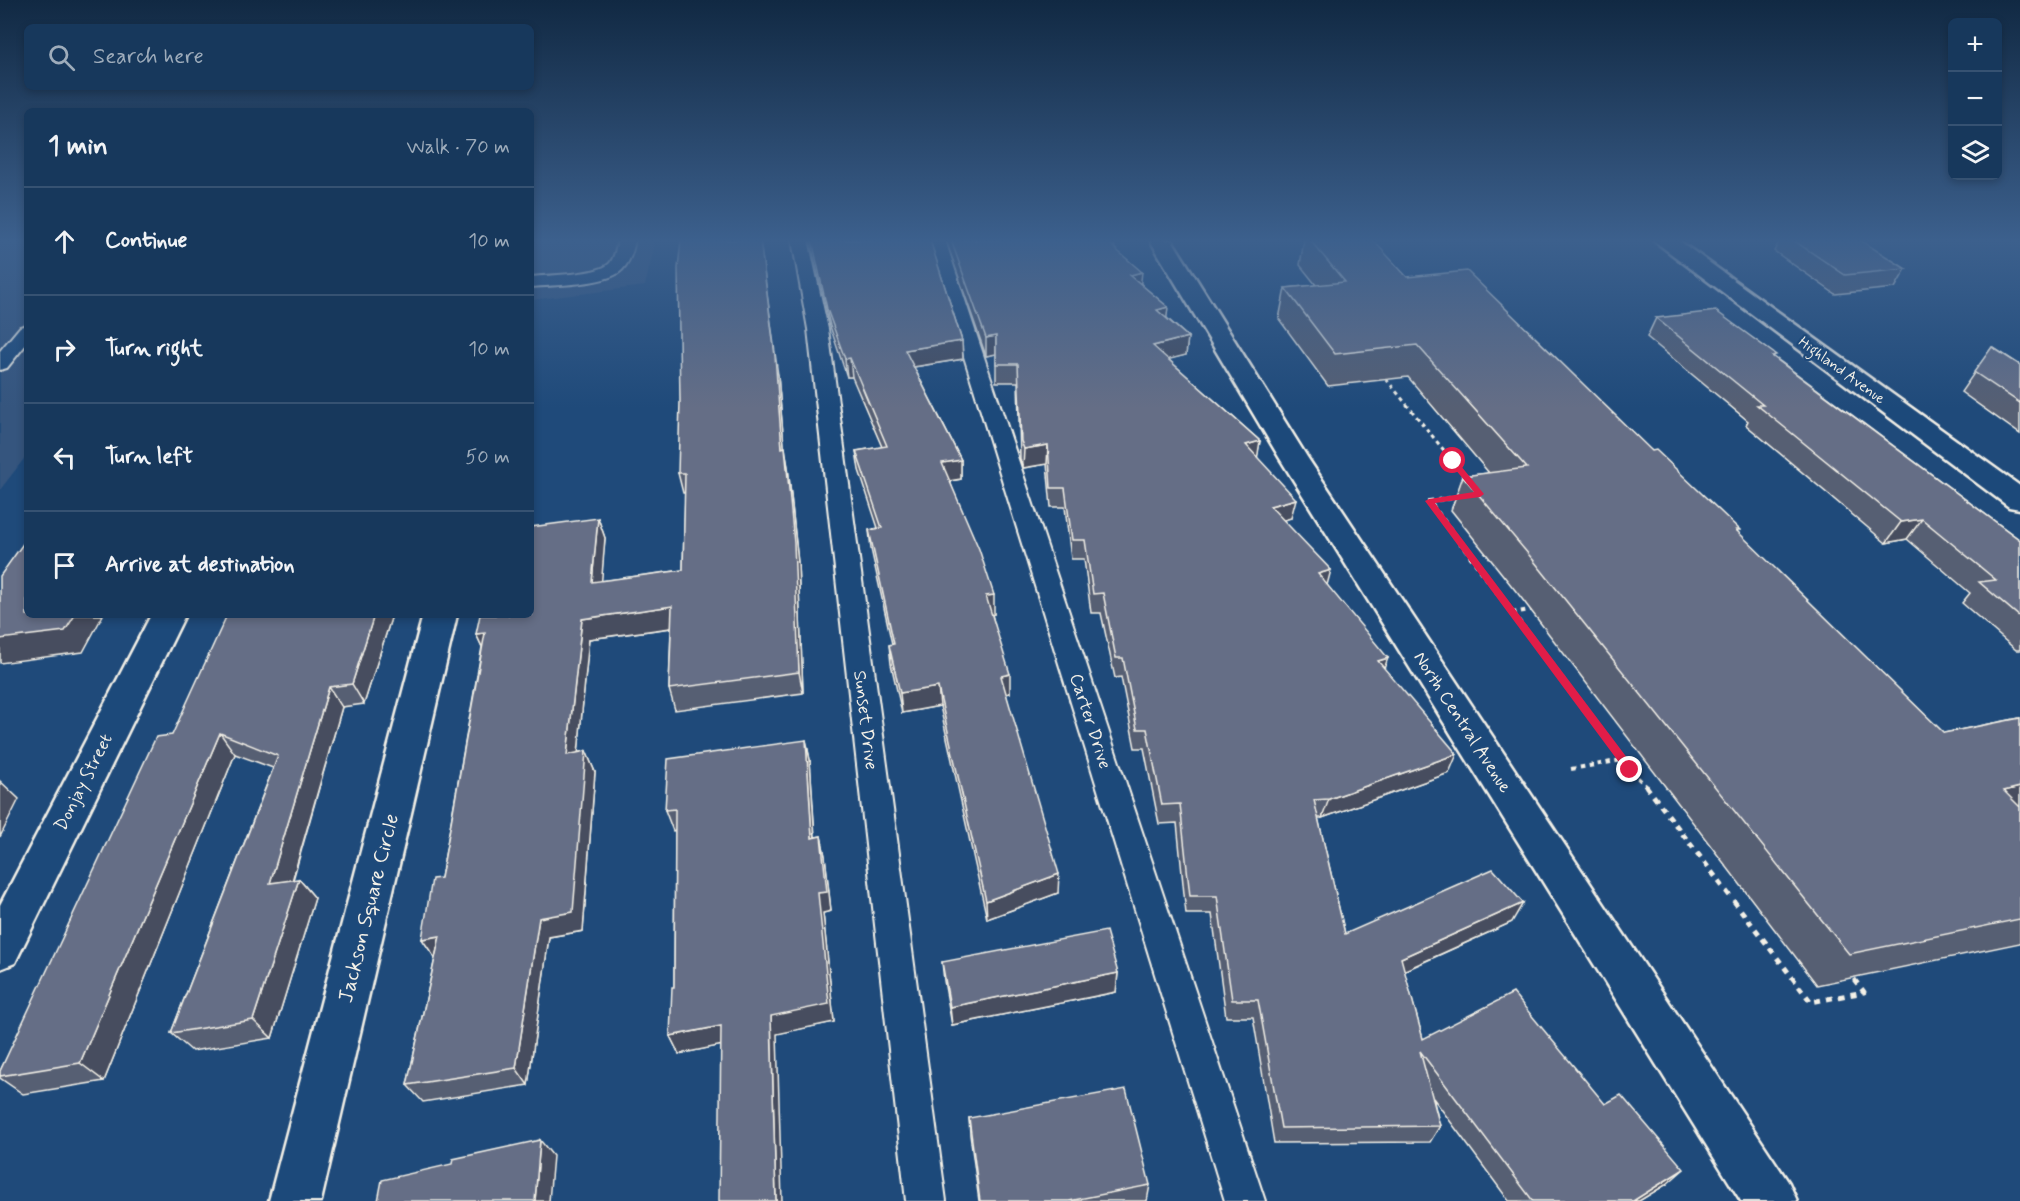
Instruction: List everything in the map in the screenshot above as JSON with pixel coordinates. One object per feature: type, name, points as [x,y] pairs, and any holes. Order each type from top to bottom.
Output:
[{"type":"street","name":"North Central Avenue","points":[[1195,296],[1293,457],[1771,1201]]},
{"type":"street","name":"Highland Avenue","points":[[1741,296],[2020,500]]},
{"type":"street","name":"Donjay Street","points":[[0,949],[166,618]]},
{"type":"street","name":"Jackson Square Circle","points":[[295,1201],[439,618]]},
{"type":"lane","name":"Sunset Drive","points":[[811,296],[818,329],[926,1201]]},
{"type":"lane","name":"Carter Drive","points":[[954,296],[1245,1201]]},
{"type":"lane","points":[[0,364],[24,335]]},
{"type":"path","points":[[1386,379],[1473,485]]},
{"type":"path","points":[[1470,496],[1429,501],[1623,760],[1644,783],[1811,1002],[1864,992],[1853,978]]},
{"type":"path","points":[[1512,613],[1538,609],[1532,601]]},
{"type":"path","points":[[1571,769],[1623,760]]},
{"type":"shaded area","points":[[0,296],[24,296],[24,459],[0,490]]},
{"type":"shaded area","points":[[534,296],[563,296],[534,300]]},
{"type":"building","points":[[678,296],[767,296],[794,543],[799,672],[669,689],[672,606],[582,619],[567,755],[586,751],[573,912],[539,918],[516,1068],[407,1085],[440,936],[422,939],[432,879],[441,878],[485,633],[476,634],[479,618],[534,618],[534,527],[598,518],[592,582],[683,570],[685,473],[678,473],[680,401]]},
{"type":"building","points":[[824,296],[948,296],[962,341],[905,350],[961,460],[942,463],[979,549],[994,595],[986,596],[1010,674],[1001,676],[1059,874],[986,901],[938,687],[900,693],[889,645],[894,644],[869,530],[882,528],[856,451],[887,446],[850,358],[845,359]]},
{"type":"building","points":[[971,296],[1155,296],[1168,307],[1157,310],[1188,337],[1153,346],[1260,441],[1246,445],[1296,499],[1270,506],[1331,570],[1318,574],[1388,658],[1378,661],[1457,754],[1329,799],[1314,800],[1345,934],[1493,869],[1523,903],[1401,958],[1423,1039],[1513,993],[1605,1104],[1621,1095],[1684,1169],[1633,1201],[1533,1201],[1420,1051],[1440,1126],[1281,1128],[1258,1000],[1232,1000],[1217,896],[1190,896],[1180,804],[1162,805],[1147,729],[1137,729],[1123,658],[1116,658],[1103,593],[1093,594],[1085,540],[1072,540],[1065,488],[1051,488],[1048,445],[1024,449],[1021,441],[1018,364],[996,364],[996,336],[986,338]]},
{"type":"building","points":[[1291,296],[1493,296],[1652,451],[1656,450],[1740,530],[1736,530],[1944,733],[2020,718],[2020,787],[2004,791],[2020,807],[2020,919],[1849,954],[1534,561],[1463,476],[1527,468],[1417,345],[1335,354]]},
{"type":"building","points":[[1716,311],[1776,355],[1772,356],[2020,540],[2020,617],[1979,582],[1996,580],[1922,519],[1901,522],[1757,405],[1763,405],[1656,318]]},
{"type":"building","points":[[1992,347],[2020,365],[2020,403],[1974,372]]},
{"type":"building","points":[[24,542],[24,618],[73,618],[65,631],[0,639],[0,576]]},
{"type":"building","points":[[226,618],[373,618],[352,684],[329,687],[270,883],[299,879],[253,1020],[171,1033],[278,756],[220,733],[80,1063],[0,1076],[0,1071],[156,737],[172,735]]},
{"type":"building","points":[[806,740],[812,838],[821,836],[827,892],[818,893],[829,1004],[771,1016],[776,1201],[719,1201],[721,1026],[670,1036],[672,987],[674,987],[675,809],[665,810],[668,759]]},
{"type":"building","points":[[1106,931],[1118,973],[950,1007],[942,962]]},
{"type":"building","points":[[1126,1089],[1150,1185],[1069,1201],[980,1201],[969,1118]]},
{"type":"building","points":[[540,1140],[535,1201],[378,1201],[382,1180],[452,1164],[453,1159]]},
{"type":"route","points":[[1453,461],[1480,494],[1429,501],[1630,770]]}]
